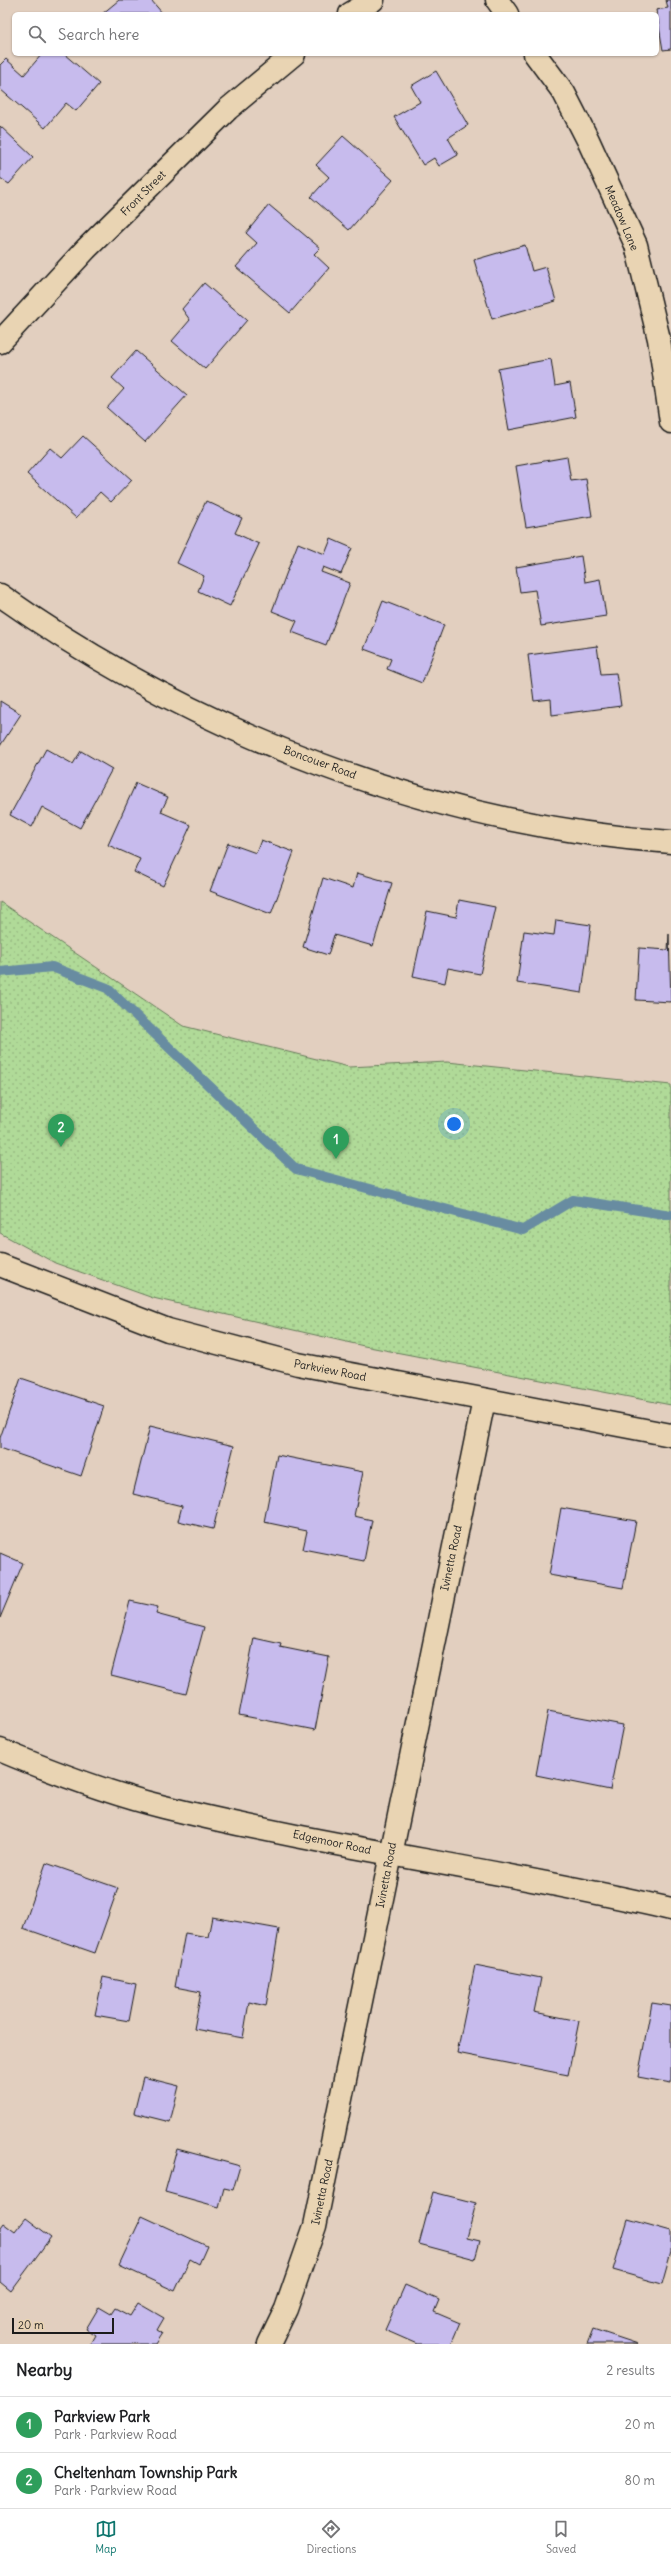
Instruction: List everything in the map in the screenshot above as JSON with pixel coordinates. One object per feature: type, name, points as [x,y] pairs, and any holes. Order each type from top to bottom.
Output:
[{"type":"street","points":[[353,12],[373,0]]},
{"type":"street","points":[[496,0],[505,12]]},
{"type":"street","name":"Front Street","points":[[0,342],[86,249],[228,109],[292,56]]},
{"type":"street","name":"Meadow Lane","points":[[536,56],[564,93],[588,140],[636,245],[659,339],[671,422]]},
{"type":"street","name":"Boncouer Road","points":[[0,595],[51,631],[142,683],[223,724],[305,758],[405,792],[522,823],[627,839],[671,842]]},
{"type":"street","name":"Parkview Road","points":[[0,1264],[168,1330],[298,1364],[671,1435]]},
{"type":"street","name":"Ivinetta Road","points":[[269,2344],[286,2309],[315,2226],[484,1400]]},
{"type":"street","name":"Edgemoor Road","points":[[0,1750],[42,1768],[162,1807],[390,1854],[671,1908]]},
{"type":"green space","points":[[0,902],[183,1026],[349,1067],[447,1062],[671,1085],[671,1405],[364,1346],[153,1298],[55,1263],[0,1233]]},
{"type":"building","points":[[119,0],[151,0],[161,12],[104,12]]},
{"type":"building","points":[[666,0],[671,0],[671,49],[663,50],[659,27],[659,12],[656,12],[656,10],[668,8]]},
{"type":"building","points":[[40,56],[66,56],[99,84],[76,111],[66,103],[45,128],[0,89],[0,65],[6,59],[24,75]]},
{"type":"building","points":[[436,71],[468,125],[448,138],[458,155],[439,166],[434,158],[423,165],[394,117],[420,102],[411,86]]},
{"type":"building","points":[[0,126],[33,157],[9,184],[0,178]]},
{"type":"building","points":[[343,136],[393,180],[349,230],[311,197],[329,177],[316,165]]},
{"type":"building","points":[[269,205],[320,248],[314,254],[329,268],[290,313],[236,267],[257,243],[246,233]]},
{"type":"building","points":[[525,245],[532,271],[546,267],[556,301],[492,319],[474,260]]},
{"type":"building","points":[[204,283],[247,320],[205,369],[172,341],[190,320],[182,309]]},
{"type":"building","points":[[136,351],[187,395],[145,442],[107,408],[124,389],[112,378]]},
{"type":"building","points":[[551,359],[555,386],[570,383],[576,417],[509,430],[498,369]]},
{"type":"building","points":[[83,436],[132,480],[111,502],[100,492],[76,518],[27,474],[50,448],[62,458]]},
{"type":"building","points":[[567,457],[571,481],[586,479],[592,516],[526,527],[516,466]]},
{"type":"building","points":[[206,501],[242,518],[235,533],[259,544],[230,606],[198,591],[204,576],[177,563]]},
{"type":"building","points":[[331,539],[352,548],[341,574],[323,567],[321,572],[350,583],[326,645],[292,632],[297,621],[272,611],[298,543],[325,554]]},
{"type":"building","points":[[581,556],[585,582],[600,579],[606,616],[541,626],[535,590],[520,592],[516,567]]},
{"type":"building","points":[[383,601],[444,625],[422,683],[387,669],[391,659],[364,649]]},
{"type":"building","points":[[597,646],[601,674],[616,673],[621,706],[552,715],[551,699],[534,701],[528,655]]},
{"type":"building","points":[[0,701],[21,714],[0,746]]},
{"type":"building","points":[[46,749],[73,764],[81,751],[112,769],[80,828],[42,807],[32,827],[10,815]]},
{"type":"building","points":[[136,783],[168,797],[161,812],[191,825],[163,886],[134,872],[140,859],[108,845]]},
{"type":"building","points":[[261,840],[294,852],[271,914],[210,891],[228,843],[256,853]]},
{"type":"building","points":[[357,873],[392,883],[373,946],[334,935],[328,955],[303,947],[323,878],[353,888]]},
{"type":"building","points":[[459,900],[495,907],[480,974],[448,968],[445,983],[413,976],[427,911],[456,917]]},
{"type":"building","points":[[556,920],[591,925],[582,993],[517,983],[524,931],[554,935]]},
{"type":"building","points":[[669,934],[671,1002],[636,1000],[639,948],[668,950]]},
{"type":"building","points":[[21,1378],[104,1406],[81,1476],[0,1448],[0,1438]]},
{"type":"building","points":[[150,1426],[234,1446],[213,1529],[178,1521],[182,1506],[133,1494]]},
{"type":"building","points":[[277,1455],[363,1472],[354,1516],[372,1520],[364,1561],[303,1549],[307,1531],[264,1522]]},
{"type":"building","points":[[561,1508],[636,1521],[623,1588],[549,1575]]},
{"type":"building","points":[[0,1553],[23,1563],[0,1618]]},
{"type":"building","points":[[130,1601],[158,1607],[156,1614],[204,1627],[186,1694],[111,1675]]},
{"type":"building","points":[[254,1638],[281,1644],[280,1647],[329,1657],[315,1730],[239,1715]]},
{"type":"building","points":[[548,1711],[623,1725],[610,1790],[536,1775]]},
{"type":"building","points":[[46,1863],[118,1888],[95,1953],[23,1928]]},
{"type":"building","points":[[212,1917],[279,1929],[266,2006],[249,2002],[243,2038],[194,2029],[201,1992],[175,1987],[185,1933],[208,1937]]},
{"type":"building","points":[[475,1965],[541,1978],[534,2012],[579,2021],[568,2075],[457,2053]]},
{"type":"building","points":[[103,1977],[136,1984],[129,2021],[95,2015]]},
{"type":"building","points":[[652,2003],[671,2006],[671,2083],[638,2077]]},
{"type":"building","points":[[143,2077],[179,2086],[170,2122],[134,2113]]},
{"type":"building","points":[[177,2149],[240,2166],[233,2190],[224,2188],[219,2207],[165,2192]]},
{"type":"building","points":[[433,2192],[476,2203],[467,2238],[480,2241],[475,2259],[419,2244]]},
{"type":"building","points":[[142,2216],[207,2246],[199,2264],[190,2259],[175,2291],[119,2265]]},
{"type":"building","points":[[26,2218],[51,2237],[11,2291],[0,2282],[0,2227],[3,2223],[15,2232]]},
{"type":"building","points":[[628,2219],[671,2231],[671,2252],[662,2284],[613,2270]]},
{"type":"building","points":[[405,2285],[439,2300],[434,2312],[460,2323],[451,2344],[417,2344],[385,2330]]},
{"type":"building","points":[[138,2303],[164,2318],[157,2330],[162,2333],[155,2344],[90,2344],[95,2335],[86,2329],[99,2307],[111,2314],[115,2308],[130,2316]]},
{"type":"building","points":[[593,2329],[638,2344],[587,2344]]},
{"type":"waterway","points":[[0,972],[52,967],[107,988],[296,1169],[523,1230],[573,1200],[671,1215]]},
{"type":"place","name":"Cheltenham Township Park","points":[[61,1147]]},
{"type":"place","name":"Parkview Park","points":[[336,1159]]}]
